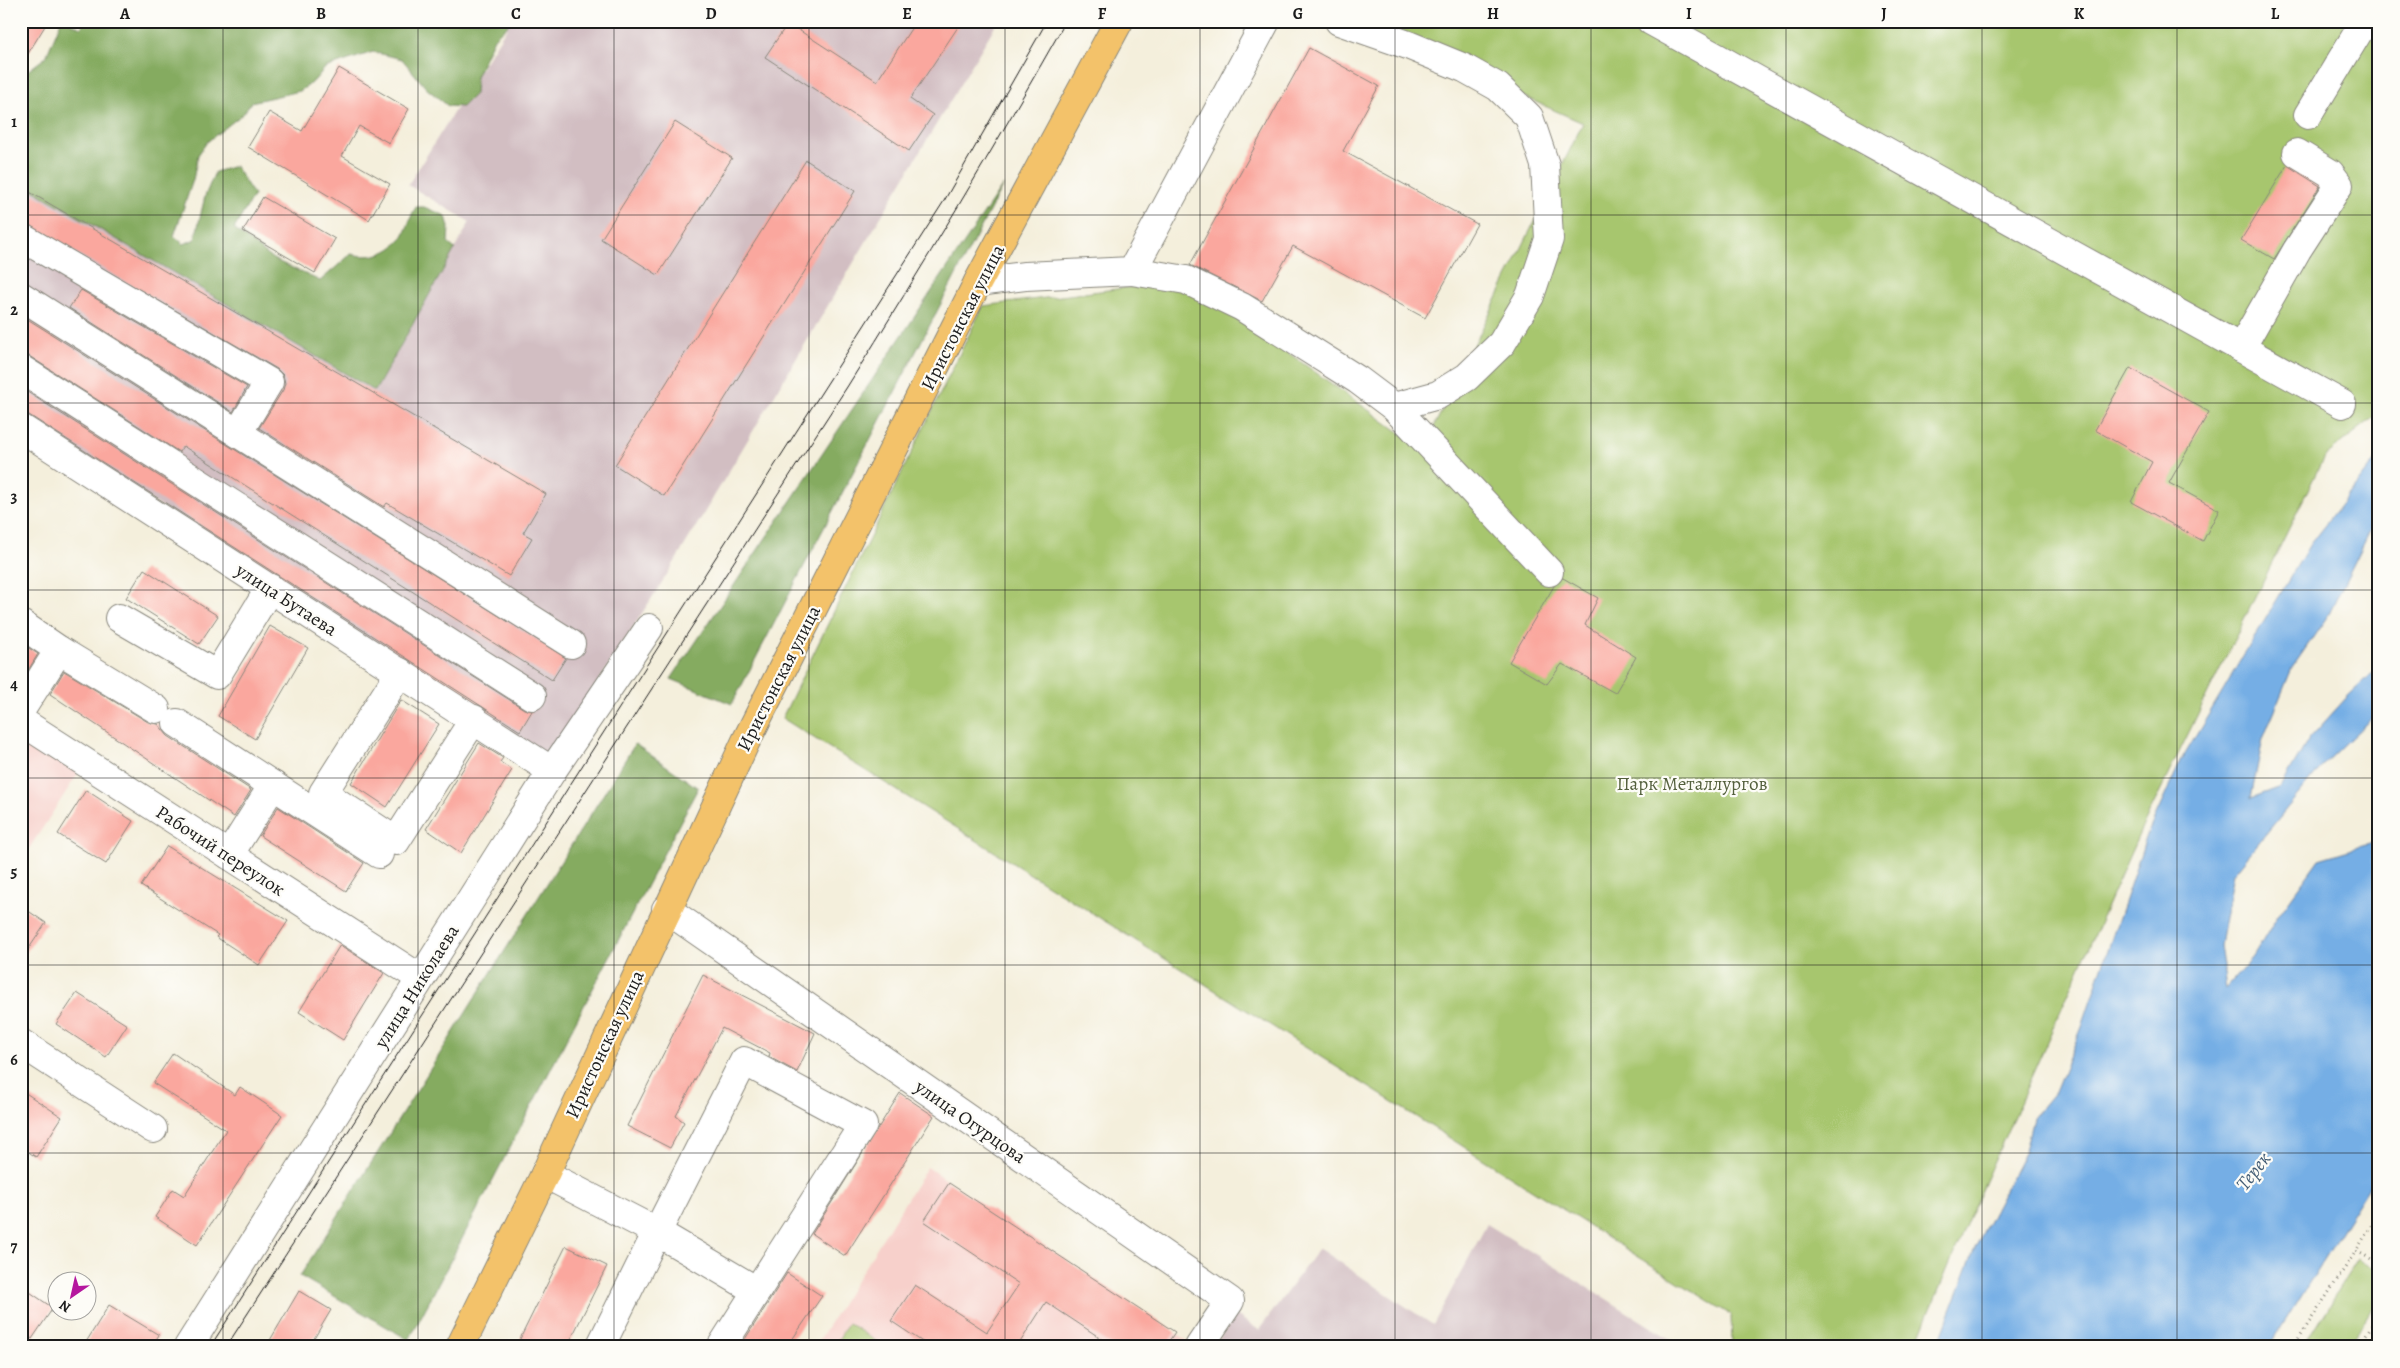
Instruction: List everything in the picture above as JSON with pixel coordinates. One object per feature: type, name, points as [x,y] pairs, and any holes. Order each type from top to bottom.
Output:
[{"type":"main road","name":"Иристонская улица","points":[[460,1347],[544,1174],[746,741],[978,282],[1119,21]]},
{"type":"street","points":[[1132,271],[1266,21]]},
{"type":"street","points":[[1339,21],[1408,45],[1456,65],[1498,87],[1529,117],[1545,165],[1549,239],[1530,296],[1502,343],[1467,377],[1438,395],[1394,407]]},
{"type":"street","points":[[1651,21],[2342,404]]},
{"type":"street","points":[[2308,115],[2364,21]]},
{"type":"street","points":[[2241,348],[2297,250],[2339,185],[2330,173],[2297,153]]},
{"type":"street","points":[[21,237],[268,382],[238,433]]},
{"type":"street","points":[[978,282],[1024,276],[1132,271],[1186,280],[1242,306],[1358,380],[1394,407],[1549,572]]},
{"type":"street","points":[[21,296],[571,644]]},
{"type":"street","points":[[21,369],[532,696]]},
{"type":"street","name":"улица Бутаева","points":[[21,428],[552,771]]},
{"type":"street","points":[[119,618],[217,675],[270,588]]},
{"type":"street","points":[[21,624],[379,854]]},
{"type":"street","name":"улица Николаева","points":[[188,1347],[552,771],[649,628]]},
{"type":"street","points":[[21,710],[59,650]]},
{"type":"street","points":[[400,672],[323,793],[396,841],[474,719]]},
{"type":"street","name":"Рабочий переулок","points":[[21,721],[420,978]]},
{"type":"street","points":[[229,855],[273,785]]},
{"type":"street","name":"улица Огурцова","points":[[666,909],[1230,1301],[1199,1347]]},
{"type":"street","points":[[21,1044],[154,1130]]},
{"type":"street","points":[[600,1347],[744,1061],[863,1125],[721,1347]]},
{"type":"street","points":[[544,1174],[657,1232],[757,1291]]},
{"type":"path","points":[[2293,1347],[2379,1213]]},
{"type":"path","points":[[2356,1251],[2379,1263]]},
{"type":"path","points":[[2358,1347],[2379,1314]]},
{"type":"shaded area","points":[[511,21],[998,21],[673,565],[550,757],[21,416],[21,183],[375,391],[470,222],[408,185]]},
{"type":"shaded area","points":[[21,735],[79,772],[21,861]]},
{"type":"shaded area","points":[[927,1167],[1192,1344],[1190,1347],[815,1347]]},
{"type":"shaded area","points":[[1487,1224],[1683,1347],[1213,1347],[1236,1315],[1259,1330],[1319,1248],[1433,1325]]},
{"type":"green space","points":[[61,21],[67,21],[81,28],[84,21],[222,21],[222,27],[228,29],[236,21],[512,21],[494,38],[476,77],[475,94],[462,107],[448,106],[426,88],[402,59],[373,52],[325,68],[314,81],[300,91],[251,102],[244,113],[207,142],[198,155],[193,180],[174,236],[184,244],[195,239],[205,196],[215,172],[235,166],[254,195],[234,229],[273,259],[320,281],[351,254],[366,256],[380,254],[393,247],[403,236],[416,207],[424,207],[446,216],[449,227],[448,243],[455,249],[375,391],[21,183],[21,79],[26,72],[46,57]]},
{"type":"green space","name":"Парк Металлургов","points":[[1353,21],[2379,21],[2379,413],[2324,457],[2140,832],[1970,1215],[1915,1347],[1732,1347],[1731,1315],[782,718],[983,306],[1186,280],[1423,449],[1583,123]]},
{"type":"green space","points":[[1003,185],[732,704],[671,679]]},
{"type":"green space","points":[[635,744],[698,788],[409,1340],[300,1276]]},
{"type":"green space","points":[[2358,1258],[2379,1271],[2379,1297],[2348,1347],[2303,1347]]},
{"type":"green space","points":[[848,1323],[885,1347],[834,1347]]},
{"type":"water","name":"Терек","points":[[2379,456],[2379,517],[2372,527],[2329,614],[2292,668],[2263,739],[2251,798],[2281,787],[2309,739],[2348,696],[2379,667],[2379,711],[2319,769],[2233,874],[2220,945],[2226,988],[2253,957],[2277,917],[2319,859],[2379,841],[2379,1171],[2270,1347],[1937,1347],[1975,1248],[2025,1151],[2033,1118],[2056,1090],[2082,1026],[2147,835],[2181,761],[2310,544]]},
{"type":"building","points":[[21,21],[48,21],[21,65]]},
{"type":"building","points":[[916,21],[962,21],[910,99],[933,115],[909,151],[765,57],[788,23],[877,81]]},
{"type":"building","points":[[1309,48],[1379,86],[1343,151],[1477,224],[1425,318],[1293,246],[1262,301],[1190,265]]},
{"type":"building","points":[[339,68],[409,109],[389,143],[359,126],[342,156],[390,184],[369,220],[248,147],[269,112],[302,131]]},
{"type":"building","points":[[675,122],[732,158],[658,275],[601,239]]},
{"type":"building","points":[[806,160],[855,191],[664,496],[615,465]]},
{"type":"building","points":[[2287,165],[2320,186],[2274,259],[2241,240]]},
{"type":"building","points":[[21,187],[546,494],[523,533],[532,538],[509,576],[387,503],[384,507],[259,428],[283,390],[285,383],[283,375],[277,369],[21,221]]},
{"type":"building","points":[[263,197],[335,239],[315,273],[243,231]]},
{"type":"building","points":[[81,290],[247,387],[233,412],[69,308]]},
{"type":"building","points":[[21,315],[566,658],[552,680],[183,446],[179,452],[29,356],[21,353]]},
{"type":"building","points":[[2130,368],[2209,412],[2169,483],[2219,510],[2203,541],[2131,502],[2152,462],[2095,430]]},
{"type":"building","points":[[21,388],[524,709],[532,711],[520,731],[29,415],[21,412]]},
{"type":"building","points":[[144,569],[218,616],[199,644],[126,598]]},
{"type":"building","points":[[1563,578],[1598,598],[1585,625],[1636,657],[1615,693],[1562,664],[1547,684],[1509,662],[1554,586]]},
{"type":"building","points":[[270,626],[308,648],[255,739],[218,716]]},
{"type":"building","points":[[21,643],[38,654],[24,677],[21,675]]},
{"type":"building","points":[[64,671],[148,722],[158,724],[168,736],[251,790],[234,817],[50,694]]},
{"type":"building","points":[[401,700],[439,724],[387,807],[351,783]]},
{"type":"building","points":[[479,743],[503,758],[500,762],[512,770],[461,853],[426,829]]},
{"type":"building","points":[[86,790],[133,821],[106,864],[58,834]]},
{"type":"building","points":[[278,807],[364,863],[346,891],[260,836]]},
{"type":"building","points":[[167,846],[288,921],[259,965],[216,937],[218,935],[141,886]]},
{"type":"building","points":[[21,906],[46,923],[21,960]]},
{"type":"building","points":[[340,945],[384,973],[343,1040],[299,1012]]},
{"type":"building","points":[[703,975],[815,1033],[797,1072],[769,1057],[770,1053],[722,1028],[676,1116],[684,1122],[670,1148],[627,1126]]},
{"type":"building","points":[[77,993],[127,1025],[106,1057],[56,1024]]},
{"type":"building","points":[[173,1053],[235,1095],[240,1087],[282,1115],[197,1245],[155,1217],[173,1189],[184,1196],[226,1130],[153,1083]]},
{"type":"building","points":[[21,1090],[62,1117],[36,1157],[21,1147]]},
{"type":"building","points":[[900,1093],[934,1116],[845,1256],[812,1234]]},
{"type":"building","points":[[949,1183],[1175,1332],[1165,1347],[1114,1347],[1046,1302],[1017,1347],[930,1347],[891,1321],[915,1285],[987,1332],[1019,1284],[924,1221]]},
{"type":"building","points":[[566,1246],[607,1266],[567,1347],[516,1347]]},
{"type":"building","points":[[787,1273],[822,1296],[787,1347],[740,1347]]},
{"type":"building","points":[[21,1286],[48,1305],[48,1315],[32,1339],[21,1331]]},
{"type":"building","points":[[299,1291],[331,1310],[309,1347],[266,1347]]},
{"type":"building","points":[[109,1305],[159,1335],[151,1347],[83,1347]]},
{"type":"tram line","points":[[210,1347],[944,201],[1047,21]]},
{"type":"tram line","points":[[226,1347],[847,387],[959,205],[1066,21]]}]
